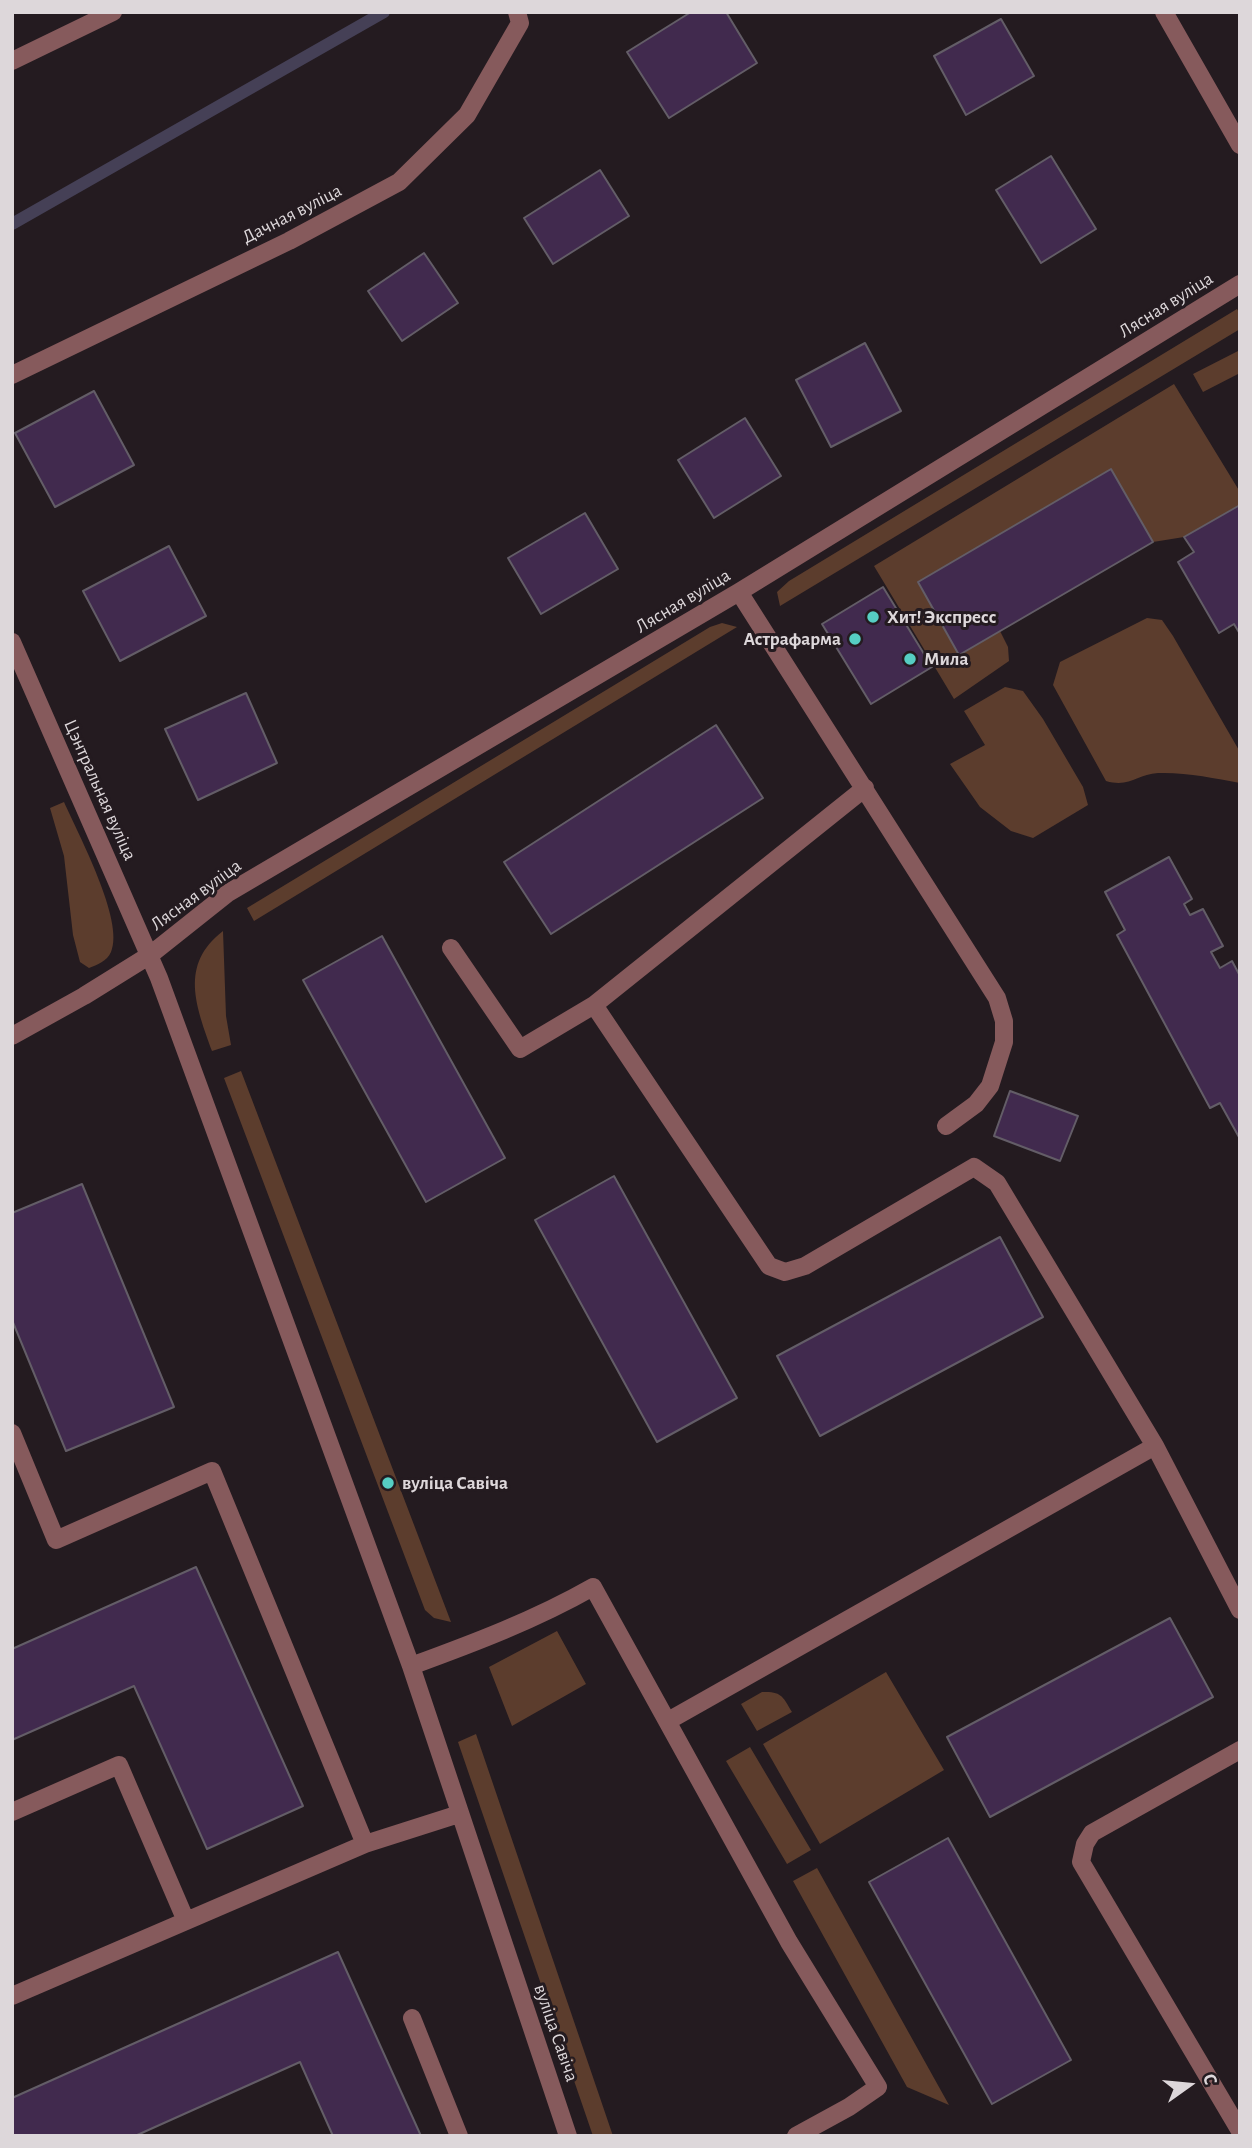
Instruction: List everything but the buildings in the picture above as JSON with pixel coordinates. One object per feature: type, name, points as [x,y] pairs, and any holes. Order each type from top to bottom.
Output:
[{"type":"street","points":[[12,61],[113,12]]},
{"type":"street","name":"Дачная вуліца","points":[[12,375],[289,241],[399,182],[467,115],[520,23],[517,12]]},
{"type":"street","points":[[1164,12],[1240,145]]},
{"type":"street","name":"Лясная вуліца","points":[[12,1036],[150,955],[228,892],[739,592],[1240,284]]},
{"type":"street","points":[[739,592],[997,998],[1004,1021],[1004,1042],[990,1086],[976,1104],[946,1126]]},
{"type":"street","name":"Цэнтральная вуліца","points":[[12,642],[150,955]]},
{"type":"street","points":[[451,948],[520,1049],[594,1004],[864,788]]},
{"type":"street","name":"вуліца Савіча","points":[[150,955],[411,1666],[568,2136]]},
{"type":"street","points":[[594,1004],[769,1266],[785,1272],[805,1266],[974,1167],[997,1183],[1155,1446],[1240,1610]]},
{"type":"street","points":[[12,1433],[56,1540],[212,1471],[365,1844]]},
{"type":"street","points":[[668,1721],[1155,1446]]},
{"type":"street","points":[[411,1666],[543,1614],[593,1587],[789,1942],[878,2087],[849,2107],[796,2136]]},
{"type":"street","points":[[1240,1750],[1092,1833],[1085,1844],[1082,1862],[1240,2131]]},
{"type":"street","points":[[12,1812],[119,1765],[186,1921]]},
{"type":"street","points":[[12,1996],[365,1844],[460,1814]]},
{"type":"street","points":[[412,2018],[458,2136]]},
{"type":"shaded area","points":[[1237,309],[1240,314],[1240,329],[780,606],[777,592],[789,581]]},
{"type":"shaded area","points":[[1240,350],[1240,373],[1203,392],[1193,374]]},
{"type":"shaded area","points":[[1174,384],[1240,492],[1240,505],[1184,537],[1153,542],[1111,470],[1000,631],[1008,647],[1009,661],[954,699],[874,566]]},
{"type":"shaded area","points":[[1147,618],[1162,620],[1240,752],[1240,783],[1168,773],[1151,774],[1121,783],[1106,781],[1053,685],[1060,662]]},
{"type":"shaded area","points":[[722,623],[737,627],[254,921],[247,908],[710,627]]},
{"type":"shaded area","points":[[1005,687],[1023,691],[1043,719],[1083,787],[1088,805],[1033,838],[1011,831],[980,807],[950,764],[985,745],[964,711]]},
{"type":"shaded area","points":[[64,802],[98,877],[112,920],[114,938],[111,952],[104,960],[89,968],[80,962],[73,935],[64,856],[50,808]]},
{"type":"shaded area","points":[[223,931],[226,1016],[231,1045],[212,1051],[197,1002],[196,972],[200,958],[209,944]]},
{"type":"shaded area","points":[[241,1071],[451,1622],[434,1618],[425,1610],[224,1078]]},
{"type":"shaded area","points":[[557,1631],[586,1684],[512,1726],[489,1667]]},
{"type":"shaded area","points":[[886,1672],[944,1770],[820,1844],[763,1744]]},
{"type":"shaded area","points":[[762,1692],[781,1696],[792,1712],[757,1731],[741,1704]]},
{"type":"shaded area","points":[[476,1734],[613,2136],[593,2136],[458,1742]]},
{"type":"shaded area","points":[[750,1747],[811,1850],[787,1864],[726,1761]]},
{"type":"shaded area","points":[[817,1868],[949,2105],[907,2087],[793,1881]]},
{"type":"waterway","points":[[12,224],[384,12]]},
{"type":"place","name":"Хит! Экспресс","points":[[873,617]]},
{"type":"place","name":"Астрафарма","points":[[855,639]]},
{"type":"place","name":"Мила","points":[[910,659]]},
{"type":"place","name":"вуліца Савіча","points":[[388,1483]]}]
